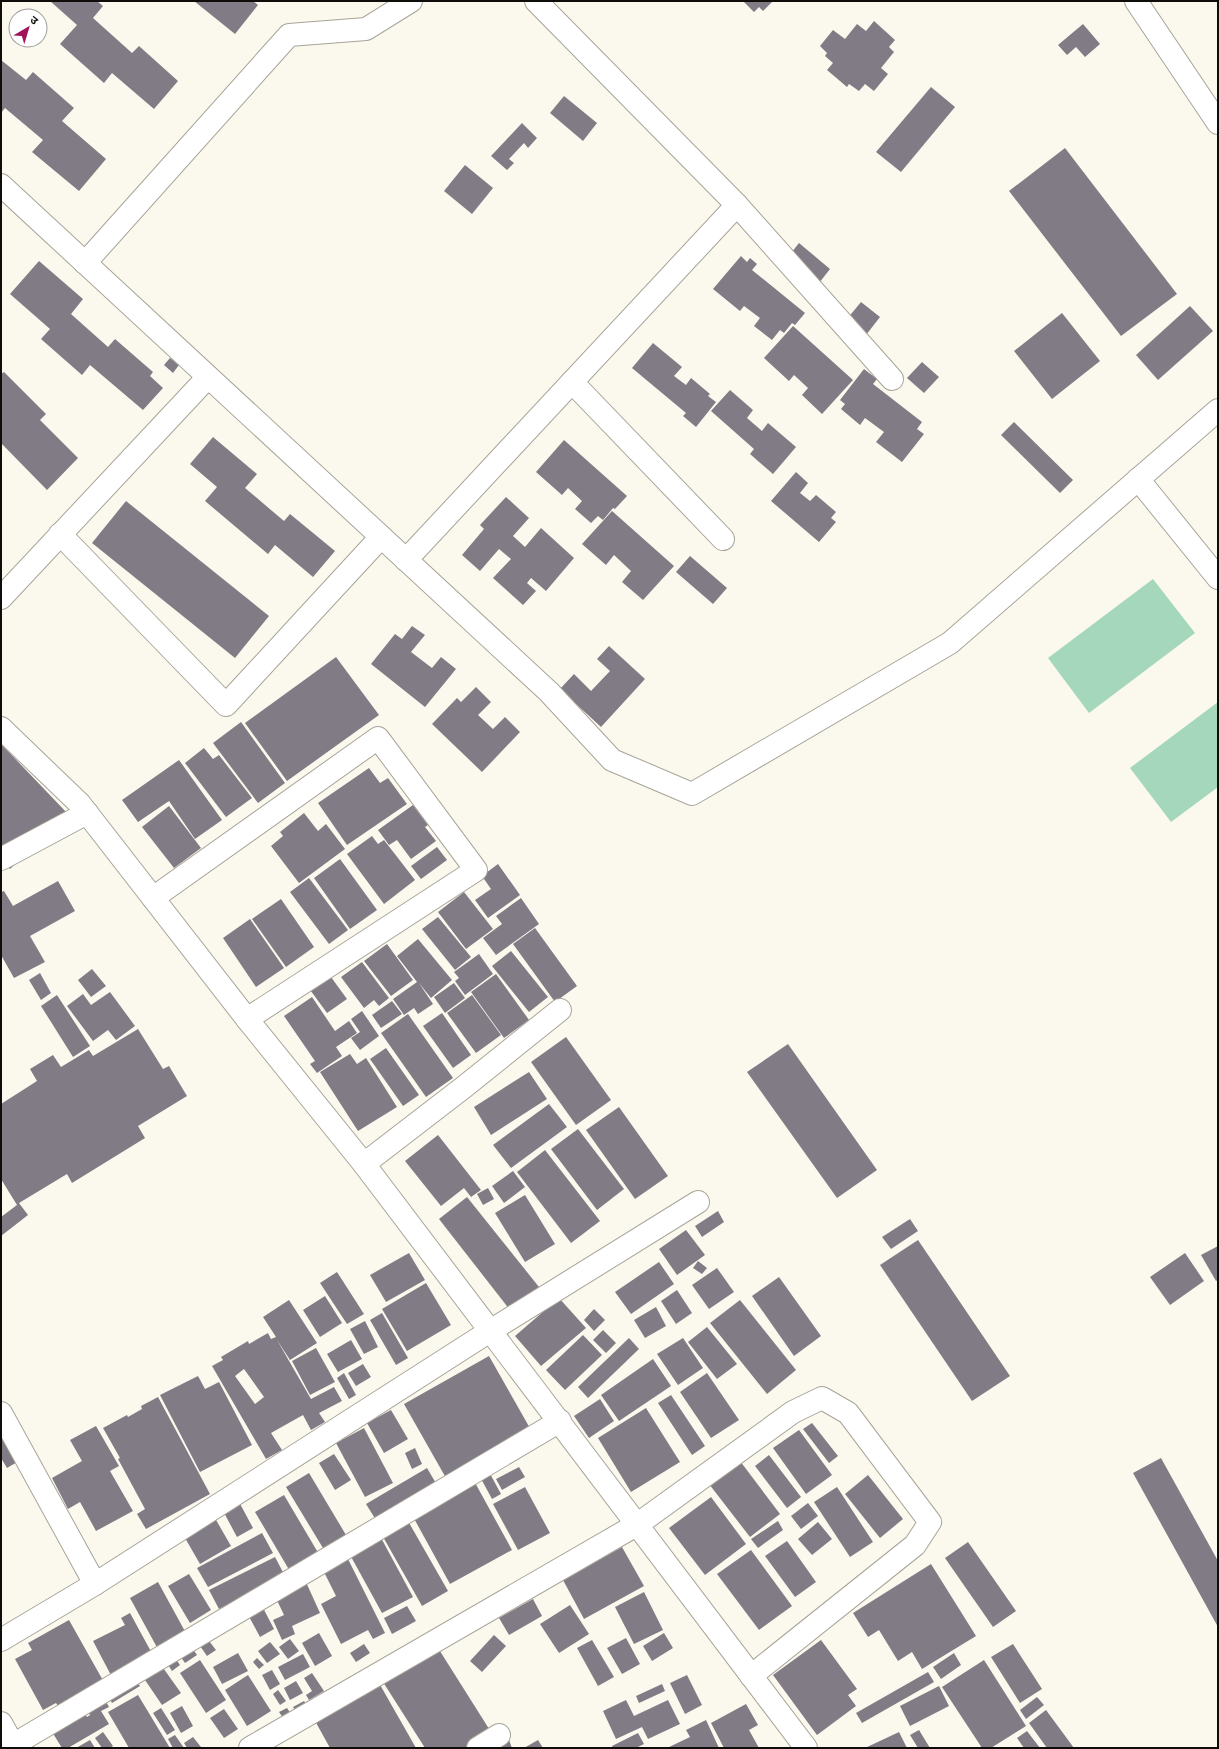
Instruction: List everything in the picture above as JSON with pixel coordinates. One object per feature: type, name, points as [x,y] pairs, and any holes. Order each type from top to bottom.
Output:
[{"type":"street","points":[[85,263],[289,35],[366,29],[411,1]]},
{"type":"street","points":[[536,1],[737,205],[892,379]]},
{"type":"street","points":[[1136,1],[1218,123]]},
{"type":"street","points":[[1,185],[548,692],[612,760],[692,794],[950,643],[1218,410]]},
{"type":"street","points":[[406,560],[737,205]]},
{"type":"street","points":[[1,598],[208,377]]},
{"type":"street","points":[[572,382],[723,539]]},
{"type":"street","points":[[1138,480],[1218,578]]},
{"type":"street","points":[[60,534],[226,705],[381,537]]},
{"type":"street","points":[[1,728],[80,804],[247,1019],[364,1164],[638,1524],[806,1748]]},
{"type":"street","points":[[153,898],[378,738],[476,870],[247,1019]]},
{"type":"street","points":[[1,858],[87,813]]},
{"type":"street","points":[[364,1164],[464,1087],[560,1010]]},
{"type":"street","points":[[1,1640],[95,1584],[490,1331],[698,1202]]},
{"type":"street","points":[[250,1748],[638,1524],[793,1412],[822,1398],[848,1413],[930,1522],[915,1545],[751,1676]]},
{"type":"street","points":[[1,1412],[95,1584]]},
{"type":"street","points":[[1,1723],[14,1746],[560,1421]]},
{"type":"street","points":[[478,1748],[500,1735]]},
{"type":"green space","points":[[1153,579],[1195,633],[1089,713],[1048,658]]},
{"type":"green space","points":[[1218,702],[1218,787],[1171,822],[1130,768]]},
{"type":"building","points":[[50,1],[97,1],[103,6],[93,18],[132,53],[139,46],[178,81],[154,109],[112,73],[104,83],[60,44],[77,25]]},
{"type":"building","points":[[194,1],[253,1],[258,5],[235,34]]},
{"type":"building","points":[[743,1],[773,1],[763,11],[759,7],[754,12]]},
{"type":"building","points":[[874,21],[895,40],[889,47],[894,52],[881,68],[888,74],[874,91],[865,84],[859,91],[849,84],[847,87],[827,70],[833,63],[825,56],[827,53],[820,46],[833,30],[845,39],[857,24],[866,31]]},
{"type":"building","points":[[1083,24],[1100,44],[1085,57],[1076,47],[1067,55],[1058,45]]},
{"type":"building","points":[[1,60],[26,80],[33,72],[74,108],[62,121],[106,159],[79,191],[32,152],[43,140],[5,108],[1,113]]},
{"type":"building","points":[[931,87],[955,107],[901,172],[876,152]]},
{"type":"building","points":[[564,96],[597,123],[583,141],[550,113]]},
{"type":"building","points":[[522,123],[537,138],[528,148],[524,143],[509,159],[514,163],[507,170],[491,156]]},
{"type":"building","points":[[1065,148],[1177,294],[1121,336],[1009,191]]},
{"type":"building","points":[[465,165],[493,188],[472,214],[444,191]]},
{"type":"building","points":[[799,243],[830,269],[816,287],[784,262]]},
{"type":"building","points":[[741,256],[747,262],[750,258],[757,264],[752,270],[805,313],[795,325],[792,323],[784,333],[780,330],[772,340],[754,326],[760,318],[744,306],[740,311],[713,289]]},
{"type":"building","points":[[39,261],[83,299],[71,314],[108,347],[115,339],[153,372],[150,376],[163,388],[143,410],[90,365],[82,375],[41,339],[50,329],[10,294]]},
{"type":"building","points":[[861,302],[880,317],[866,335],[847,319]]},
{"type":"building","points":[[1190,306],[1213,331],[1158,380],[1136,355]]},
{"type":"building","points":[[1062,313],[1100,361],[1052,399],[1014,351]]},
{"type":"building","points":[[793,326],[853,380],[822,414],[802,395],[808,388],[794,375],[789,381],[764,358]]},
{"type":"building","points":[[653,343],[682,367],[674,376],[686,385],[691,378],[710,394],[708,396],[716,402],[696,427],[683,416],[686,413],[632,368]]},
{"type":"building","points":[[170,358],[179,365],[173,373],[164,365]]},
{"type":"building","points":[[922,362],[939,377],[924,393],[907,378]]},
{"type":"building","points":[[864,369],[877,379],[873,384],[922,422],[917,429],[924,434],[902,462],[876,442],[884,432],[865,418],[860,425],[841,409],[845,404],[840,400]]},
{"type":"building","points":[[4,372],[46,414],[40,420],[78,458],[47,490],[1,443],[1,374]]},
{"type":"building","points":[[730,390],[753,410],[747,418],[762,431],[768,423],[796,447],[773,474],[750,454],[754,449],[711,411]]},
{"type":"building","points":[[1014,422],[1073,480],[1060,493],[1001,435]]},
{"type":"building","points":[[213,437],[257,474],[245,488],[284,521],[290,514],[335,551],[313,577],[275,545],[268,554],[205,501],[217,487],[190,464]]},
{"type":"building","points":[[564,440],[627,496],[615,509],[613,508],[603,520],[598,516],[591,523],[575,509],[582,501],[568,488],[562,495],[536,472]]},
{"type":"building","points":[[796,472],[808,483],[800,493],[810,501],[816,495],[836,512],[831,518],[836,522],[819,542],[771,501]]},
{"type":"building","points":[[506,497],[529,518],[513,536],[525,547],[541,528],[574,558],[546,591],[531,578],[527,583],[536,591],[523,605],[493,578],[511,559],[499,549],[480,571],[462,555],[484,529],[480,525]]},
{"type":"building","points":[[126,501],[269,616],[235,658],[92,543]]},
{"type":"building","points":[[612,511],[674,566],[643,600],[622,582],[631,571],[614,555],[606,565],[582,544]]},
{"type":"building","points":[[690,556],[727,588],[713,604],[676,572]]},
{"type":"building","points":[[412,626],[425,635],[411,652],[432,668],[441,657],[456,669],[425,707],[371,664],[395,634],[402,639]]},
{"type":"building","points":[[609,646],[645,679],[601,727],[560,689],[574,674],[591,691],[610,671],[597,659]]},
{"type":"building","points":[[336,657],[379,715],[287,781],[245,723]]},
{"type":"building","points":[[476,687],[491,702],[478,715],[493,729],[505,717],[520,732],[482,772],[432,724],[457,698],[461,702]]},
{"type":"building","points":[[241,722],[285,783],[258,803],[213,743]]},
{"type":"building","points":[[1,744],[68,814],[10,869],[1,860]]},
{"type":"building","points":[[204,748],[213,759],[219,755],[252,798],[226,817],[185,763]]},
{"type":"building","points":[[179,760],[222,820],[195,839],[169,801],[138,822],[122,800]]},
{"type":"building","points":[[369,768],[380,783],[388,778],[407,804],[347,845],[318,803]]},
{"type":"building","points":[[413,805],[428,825],[425,827],[436,841],[411,859],[397,840],[389,845],[378,830]]},
{"type":"building","points":[[169,806],[201,848],[174,868],[142,827]]},
{"type":"building","points":[[304,813],[318,831],[326,824],[345,849],[299,883],[271,846],[283,836],[280,832]]},
{"type":"building","points":[[372,836],[378,844],[384,840],[415,880],[384,904],[347,854]]},
{"type":"building","points":[[437,847],[447,860],[421,879],[411,866]]},
{"type":"building","points":[[340,859],[377,910],[350,929],[314,878]]},
{"type":"building","points":[[498,864],[520,895],[488,918],[475,900],[491,889],[482,876]]},
{"type":"building","points":[[309,878],[348,930],[329,944],[290,892]]},
{"type":"building","points":[[58,881],[75,911],[30,936],[45,962],[14,978],[1,955],[1,892],[4,891],[13,906]]},
{"type":"building","points":[[464,892],[493,929],[466,949],[438,912]]},
{"type":"building","points":[[521,898],[539,924],[496,955],[483,938],[502,924],[496,916]]},
{"type":"building","points":[[281,899],[314,947],[286,967],[252,919]]},
{"type":"building","points":[[438,917],[471,957],[455,970],[422,929]]},
{"type":"building","points":[[250,919],[284,968],[256,987],[223,938]]},
{"type":"building","points":[[535,928],[577,986],[555,1002],[513,944]]},
{"type":"building","points":[[418,939],[452,980],[431,998],[419,983],[433,1004],[418,1014],[414,1008],[404,1015],[393,999],[417,982],[397,956]]},
{"type":"building","points":[[387,944],[413,980],[391,996],[364,961]]},
{"type":"building","points":[[511,951],[548,997],[529,1012],[492,966]]},
{"type":"building","points":[[479,954],[493,974],[465,995],[455,981],[459,978],[454,972]]},
{"type":"building","points":[[362,962],[389,998],[379,1006],[374,1000],[364,1008],[341,977]]},
{"type":"building","points":[[92,969],[106,986],[91,997],[78,980]]},
{"type":"building","points":[[40,973],[51,993],[41,1000],[29,980]]},
{"type":"building","points":[[328,973],[347,999],[327,1013],[308,987]]},
{"type":"building","points":[[496,974],[529,1020],[504,1038],[471,992]]},
{"type":"building","points":[[454,983],[465,998],[445,1013],[434,997]]},
{"type":"building","points":[[110,992],[135,1026],[116,1040],[108,1030],[93,1041],[67,1006],[83,994],[91,1005]]},
{"type":"building","points":[[57,995],[90,1046],[73,1057],[41,1006]]},
{"type":"building","points":[[472,995],[501,1035],[476,1053],[447,1013]]},
{"type":"building","points":[[312,997],[335,1031],[349,1021],[357,1033],[336,1047],[342,1056],[317,1073],[310,1064],[315,1061],[284,1016]]},
{"type":"building","points":[[392,1001],[402,1014],[381,1028],[372,1015]]},
{"type":"building","points":[[362,1011],[379,1036],[360,1050],[351,1038],[360,1032],[351,1019]]},
{"type":"building","points":[[442,1013],[471,1055],[453,1068],[423,1026]]},
{"type":"building","points":[[408,1014],[453,1078],[426,1097],[381,1033]]},
{"type":"building","points":[[138,1029],[163,1069],[169,1066],[187,1096],[138,1126],[145,1138],[72,1183],[67,1174],[19,1203],[28,1215],[1,1236],[1,1217],[17,1205],[1,1179],[1,1104],[37,1081],[30,1069],[53,1055],[61,1067],[89,1050],[93,1056]]},
{"type":"building","points":[[566,1037],[611,1100],[576,1125],[531,1062]]},
{"type":"building","points":[[788,1044],[877,1170],[837,1198],[747,1072]]},
{"type":"building","points":[[386,1048],[419,1095],[403,1106],[370,1059]]},
{"type":"building","points":[[350,1054],[357,1064],[366,1058],[397,1107],[358,1131],[320,1072]]},
{"type":"building","points":[[529,1072],[547,1099],[491,1135],[474,1107]]},
{"type":"building","points":[[549,1104],[567,1127],[511,1168],[493,1145]]},
{"type":"building","points":[[619,1107],[668,1176],[635,1199],[586,1130]]},
{"type":"building","points":[[578,1129],[624,1189],[597,1210],[551,1149]]},
{"type":"building","points":[[438,1135],[481,1190],[471,1197],[464,1188],[441,1206],[405,1161]]},
{"type":"building","points":[[545,1150],[600,1221],[571,1243],[517,1172]]},
{"type":"building","points":[[513,1171],[525,1187],[504,1203],[492,1186]]},
{"type":"building","points":[[488,1188],[494,1199],[483,1205],[477,1194]]},
{"type":"building","points":[[525,1195],[555,1244],[525,1262],[495,1213]]},
{"type":"building","points":[[467,1197],[539,1287],[510,1310],[439,1219]]},
{"type":"building","points":[[718,1211],[724,1222],[702,1237],[695,1226]]},
{"type":"building","points":[[910,1219],[918,1231],[891,1249],[882,1237]]},
{"type":"building","points":[[686,1230],[705,1255],[677,1275],[659,1249]]},
{"type":"building","points":[[918,1240],[1010,1376],[972,1401],[880,1265]]},
{"type":"building","points":[[1218,1246],[1218,1280],[1216,1281],[1201,1255]]},
{"type":"building","points":[[409,1253],[425,1280],[386,1302],[370,1275]]},
{"type":"building","points":[[1185,1253],[1204,1281],[1170,1305],[1150,1277]]},
{"type":"building","points":[[698,1261],[707,1268],[702,1274],[693,1268]]},
{"type":"building","points":[[659,1262],[674,1284],[631,1314],[615,1292]]},
{"type":"building","points":[[717,1268],[734,1292],[709,1309],[692,1285]]},
{"type":"building","points":[[337,1272],[364,1314],[347,1324],[320,1283]]},
{"type":"building","points":[[779,1277],[821,1336],[794,1356],[752,1296]]},
{"type":"building","points":[[426,1283],[451,1325],[407,1351],[382,1309]]},
{"type":"building","points":[[677,1290],[692,1313],[676,1324],[661,1301]]},
{"type":"building","points":[[325,1296],[342,1323],[320,1337],[303,1310]]},
{"type":"building","points":[[559,1298],[586,1328],[541,1366],[515,1336]]},
{"type":"building","points":[[289,1300],[317,1343],[290,1360],[277,1340],[311,1399],[334,1387],[342,1401],[319,1413],[325,1422],[311,1430],[303,1415],[271,1433],[282,1450],[266,1459],[212,1366],[223,1360],[221,1357],[248,1341],[249,1344],[268,1333],[271,1339],[276,1337],[263,1317]],"holes":[[[244,1369],[264,1397],[255,1404],[235,1376]]]},
{"type":"building","points":[[740,1300],[796,1370],[767,1394],[710,1323]]},
{"type":"building","points":[[656,1307],[666,1326],[645,1338],[634,1320]]},
{"type":"building","points":[[594,1309],[605,1320],[594,1331],[584,1320]]},
{"type":"building","points":[[382,1313],[408,1358],[396,1365],[370,1320]]},
{"type":"building","points":[[365,1321],[378,1347],[364,1354],[350,1329]]},
{"type":"building","points":[[707,1327],[737,1364],[717,1379],[688,1342]]},
{"type":"building","points":[[603,1330],[616,1343],[606,1353],[593,1340]]},
{"type":"building","points":[[583,1335],[602,1355],[565,1390],[546,1370]]},
{"type":"building","points":[[629,1338],[639,1349],[588,1398],[578,1387]]},
{"type":"building","points":[[683,1338],[703,1368],[678,1385],[657,1354]]},
{"type":"building","points":[[351,1340],[362,1359],[338,1372],[327,1354]]},
{"type":"building","points":[[316,1348],[335,1382],[310,1395],[292,1361]]},
{"type":"building","points":[[489,1356],[531,1430],[446,1478],[404,1404]]},
{"type":"building","points":[[653,1359],[671,1386],[619,1421],[601,1395]]},
{"type":"building","points":[[363,1364],[371,1377],[356,1386],[348,1373]]},
{"type":"building","points":[[344,1373],[356,1395],[349,1399],[337,1378]]},
{"type":"building","points":[[707,1373],[739,1420],[711,1438],[680,1392]]},
{"type":"building","points":[[198,1376],[205,1389],[219,1382],[252,1445],[200,1472],[160,1395]]},
{"type":"building","points":[[671,1395],[705,1446],[692,1455],[658,1403]]},
{"type":"building","points":[[158,1397],[210,1494],[146,1529],[137,1514],[145,1509],[118,1459],[120,1458],[103,1428],[127,1415],[128,1417],[142,1409],[141,1406]]},
{"type":"building","points":[[600,1399],[614,1421],[589,1438],[574,1416]]},
{"type":"building","points":[[646,1408],[680,1462],[631,1492],[598,1438]]},
{"type":"building","points":[[391,1410],[408,1439],[384,1453],[367,1423]]},
{"type":"building","points":[[812,1423],[838,1456],[829,1463],[803,1429]]},
{"type":"building","points":[[96,1426],[119,1466],[110,1471],[133,1511],[96,1531],[80,1502],[68,1509],[52,1478],[82,1461],[70,1440]]},
{"type":"building","points":[[364,1428],[393,1483],[365,1497],[336,1443]]},
{"type":"building","points":[[799,1430],[832,1475],[806,1494],[773,1448]]},
{"type":"building","points":[[10,1434],[24,1458],[7,1468],[1,1458],[1,1439]]},
{"type":"building","points":[[415,1448],[422,1464],[412,1469],[405,1453]]},
{"type":"building","points":[[334,1454],[351,1480],[335,1490],[319,1463]]},
{"type":"building","points":[[769,1455],[801,1497],[787,1508],[755,1466]]},
{"type":"building","points":[[1161,1458],[1218,1561],[1218,1627],[1133,1473]]},
{"type":"building","points":[[740,1461],[780,1514],[750,1537],[709,1484]]},
{"type":"building","points":[[519,1467],[525,1477],[502,1490],[496,1479]]},
{"type":"building","points":[[427,1468],[437,1485],[376,1520],[366,1504]]},
{"type":"building","points":[[488,1470],[501,1494],[492,1499],[479,1475]]},
{"type":"building","points":[[309,1473],[349,1540],[326,1553],[286,1487]]},
{"type":"building","points":[[868,1475],[903,1519],[880,1538],[845,1494]]},
{"type":"building","points":[[473,1479],[512,1550],[450,1584],[411,1513]]},
{"type":"building","points":[[525,1487],[550,1533],[518,1550],[493,1504]]},
{"type":"building","points":[[837,1487],[873,1542],[850,1557],[814,1502]]},
{"type":"building","points":[[284,1495],[320,1556],[291,1573],[255,1512]]},
{"type":"building","points":[[711,1497],[746,1544],[705,1575],[669,1528]]},
{"type":"building","points":[[238,1500],[253,1528],[237,1537],[222,1509]]},
{"type":"building","points":[[808,1503],[818,1516],[801,1529],[791,1516]]},
{"type":"building","points":[[212,1513],[231,1546],[200,1564],[181,1531]]},
{"type":"building","points":[[408,1521],[448,1591],[422,1606],[382,1535]]},
{"type":"building","points":[[778,1521],[783,1530],[758,1548],[751,1539]]},
{"type":"building","points":[[818,1522],[832,1539],[812,1555],[798,1539]]},
{"type":"building","points":[[262,1533],[273,1553],[208,1587],[197,1568]]},
{"type":"building","points":[[380,1536],[413,1597],[382,1613],[349,1553]]},
{"type":"building","points":[[787,1541],[816,1582],[795,1597],[765,1556]]},
{"type":"building","points":[[968,1542],[1016,1611],[993,1627],[945,1558]]},
{"type":"building","points":[[622,1547],[644,1586],[584,1619],[563,1580]]},
{"type":"building","points":[[751,1550],[792,1606],[759,1630],[717,1574]]},
{"type":"building","points":[[275,1557],[285,1576],[219,1609],[209,1590]]},
{"type":"building","points":[[348,1559],[385,1633],[373,1639],[368,1630],[341,1644],[321,1604],[336,1596],[324,1572]]},
{"type":"building","points":[[931,1564],[976,1636],[922,1669],[912,1652],[898,1661],[879,1630],[868,1637],[853,1613]]},
{"type":"building","points":[[189,1574],[211,1610],[190,1623],[168,1586]]},
{"type":"building","points":[[305,1580],[320,1613],[292,1626],[295,1634],[282,1640],[273,1620],[284,1615],[274,1594]]},
{"type":"building","points":[[158,1582],[187,1635],[159,1651],[130,1598]]},
{"type":"building","points":[[644,1592],[663,1630],[634,1644],[615,1607]]},
{"type":"building","points":[[533,1599],[542,1616],[509,1635],[499,1618]]},
{"type":"building","points":[[261,1604],[274,1629],[260,1637],[246,1611]]},
{"type":"building","points":[[570,1605],[589,1634],[559,1653],[540,1624]]},
{"type":"building","points":[[407,1606],[416,1621],[392,1634],[384,1618]]},
{"type":"building","points":[[130,1613],[154,1657],[113,1679],[93,1641],[125,1625],[121,1618]]},
{"type":"building","points":[[69,1620],[105,1684],[60,1709],[56,1703],[43,1710],[15,1659],[32,1650],[28,1643]]},
{"type":"building","points":[[319,1633],[332,1656],[315,1666],[302,1643]]},
{"type":"building","points":[[664,1633],[673,1648],[652,1661],[643,1646]]},
{"type":"building","points":[[494,1635],[506,1646],[482,1672],[470,1661]]},
{"type":"building","points":[[206,1637],[216,1650],[207,1656],[198,1643]]},
{"type":"building","points":[[626,1638],[640,1664],[622,1674],[607,1648]]},
{"type":"building","points":[[290,1639],[299,1651],[288,1659],[279,1647]]},
{"type":"building","points":[[592,1640],[614,1677],[598,1686],[577,1648]]},
{"type":"building","points":[[821,1640],[857,1689],[848,1695],[856,1706],[817,1735],[773,1675]]},
{"type":"building","points":[[270,1642],[280,1654],[267,1663],[258,1651]]},
{"type":"building","points":[[364,1644],[370,1653],[356,1662],[350,1653]]},
{"type":"building","points":[[1013,1644],[1042,1689],[1020,1703],[991,1657]]},
{"type":"building","points":[[190,1645],[197,1655],[185,1663],[178,1653]]},
{"type":"building","points":[[438,1648],[491,1732],[466,1748],[425,1748],[383,1682]]},
{"type":"building","points":[[238,1653],[248,1671],[222,1684],[213,1667]]},
{"type":"building","points":[[954,1653],[961,1665],[941,1679],[933,1667]]},
{"type":"building","points":[[303,1654],[310,1667],[285,1680],[278,1667]]},
{"type":"building","points":[[173,1655],[180,1665],[172,1671],[165,1660]]},
{"type":"building","points":[[257,1658],[264,1665],[259,1669],[253,1662]]},
{"type":"building","points":[[200,1660],[226,1700],[206,1713],[180,1673]]},
{"type":"building","points":[[984,1660],[1026,1726],[991,1748],[982,1748],[942,1687]]},
{"type":"building","points":[[161,1665],[181,1693],[162,1705],[143,1677]]},
{"type":"building","points":[[272,1670],[280,1684],[270,1690],[262,1675]]},
{"type":"building","points":[[928,1672],[934,1682],[862,1723],[856,1713]]},
{"type":"building","points":[[312,1673],[324,1691],[309,1700],[306,1695],[312,1691],[304,1678]]},
{"type":"building","points":[[248,1675],[271,1711],[247,1726],[225,1690]]},
{"type":"building","points":[[687,1675],[702,1705],[685,1714],[670,1683]]},
{"type":"building","points":[[134,1678],[140,1686],[112,1703],[107,1694]]},
{"type":"building","points":[[296,1681],[303,1693],[290,1700],[284,1688]]},
{"type":"building","points":[[379,1683],[416,1748],[330,1748],[314,1719]]},
{"type":"building","points":[[662,1684],[665,1691],[639,1703],[636,1696]]},
{"type":"building","points":[[939,1686],[949,1706],[910,1726],[900,1706]]},
{"type":"building","points":[[278,1690],[286,1701],[280,1705],[273,1694]]},
{"type":"building","points":[[138,1695],[170,1748],[129,1748],[108,1712]]},
{"type":"building","points":[[103,1696],[109,1707],[101,1711],[109,1724],[68,1748],[62,1748],[49,1727],[81,1708],[87,1717],[90,1715],[85,1706]]},
{"type":"building","points":[[1037,1697],[1044,1705],[1026,1719],[1020,1710]]},
{"type":"building","points":[[626,1700],[634,1716],[668,1700],[680,1724],[648,1739],[642,1727],[616,1739],[603,1711]]},
{"type":"building","points":[[304,1701],[309,1709],[298,1716],[293,1707]]},
{"type":"building","points":[[746,1704],[758,1725],[749,1730],[759,1748],[724,1748],[711,1723]]},
{"type":"building","points":[[182,1706],[193,1726],[181,1733],[170,1713]]},
{"type":"building","points":[[161,1708],[175,1730],[167,1735],[153,1713]]},
{"type":"building","points":[[287,1708],[293,1717],[286,1722],[279,1712]]},
{"type":"building","points":[[224,1709],[238,1729],[224,1738],[210,1718]]},
{"type":"building","points":[[1046,1710],[1074,1748],[1047,1748],[1029,1723]]},
{"type":"building","points":[[706,1720],[719,1748],[667,1748],[690,1737],[686,1730]]},
{"type":"building","points":[[919,1730],[930,1748],[918,1748],[910,1735]]},
{"type":"building","points":[[1027,1731],[1040,1748],[1024,1748],[1017,1738]]},
{"type":"building","points":[[103,1732],[113,1746],[110,1748],[102,1748],[95,1738]]},
{"type":"building","points":[[899,1732],[907,1748],[865,1748]]},
{"type":"building","points":[[638,1733],[644,1744],[636,1748],[613,1748],[612,1746]]},
{"type":"building","points":[[175,1735],[184,1748],[173,1748],[168,1739]]},
{"type":"building","points":[[193,1737],[201,1748],[187,1748],[184,1743]]},
{"type":"building","points":[[90,1740],[95,1748],[76,1748]]},
{"type":"building","points":[[509,1740],[512,1748],[493,1748]]},
{"type":"building","points":[[538,1740],[543,1748],[524,1748]]}]
